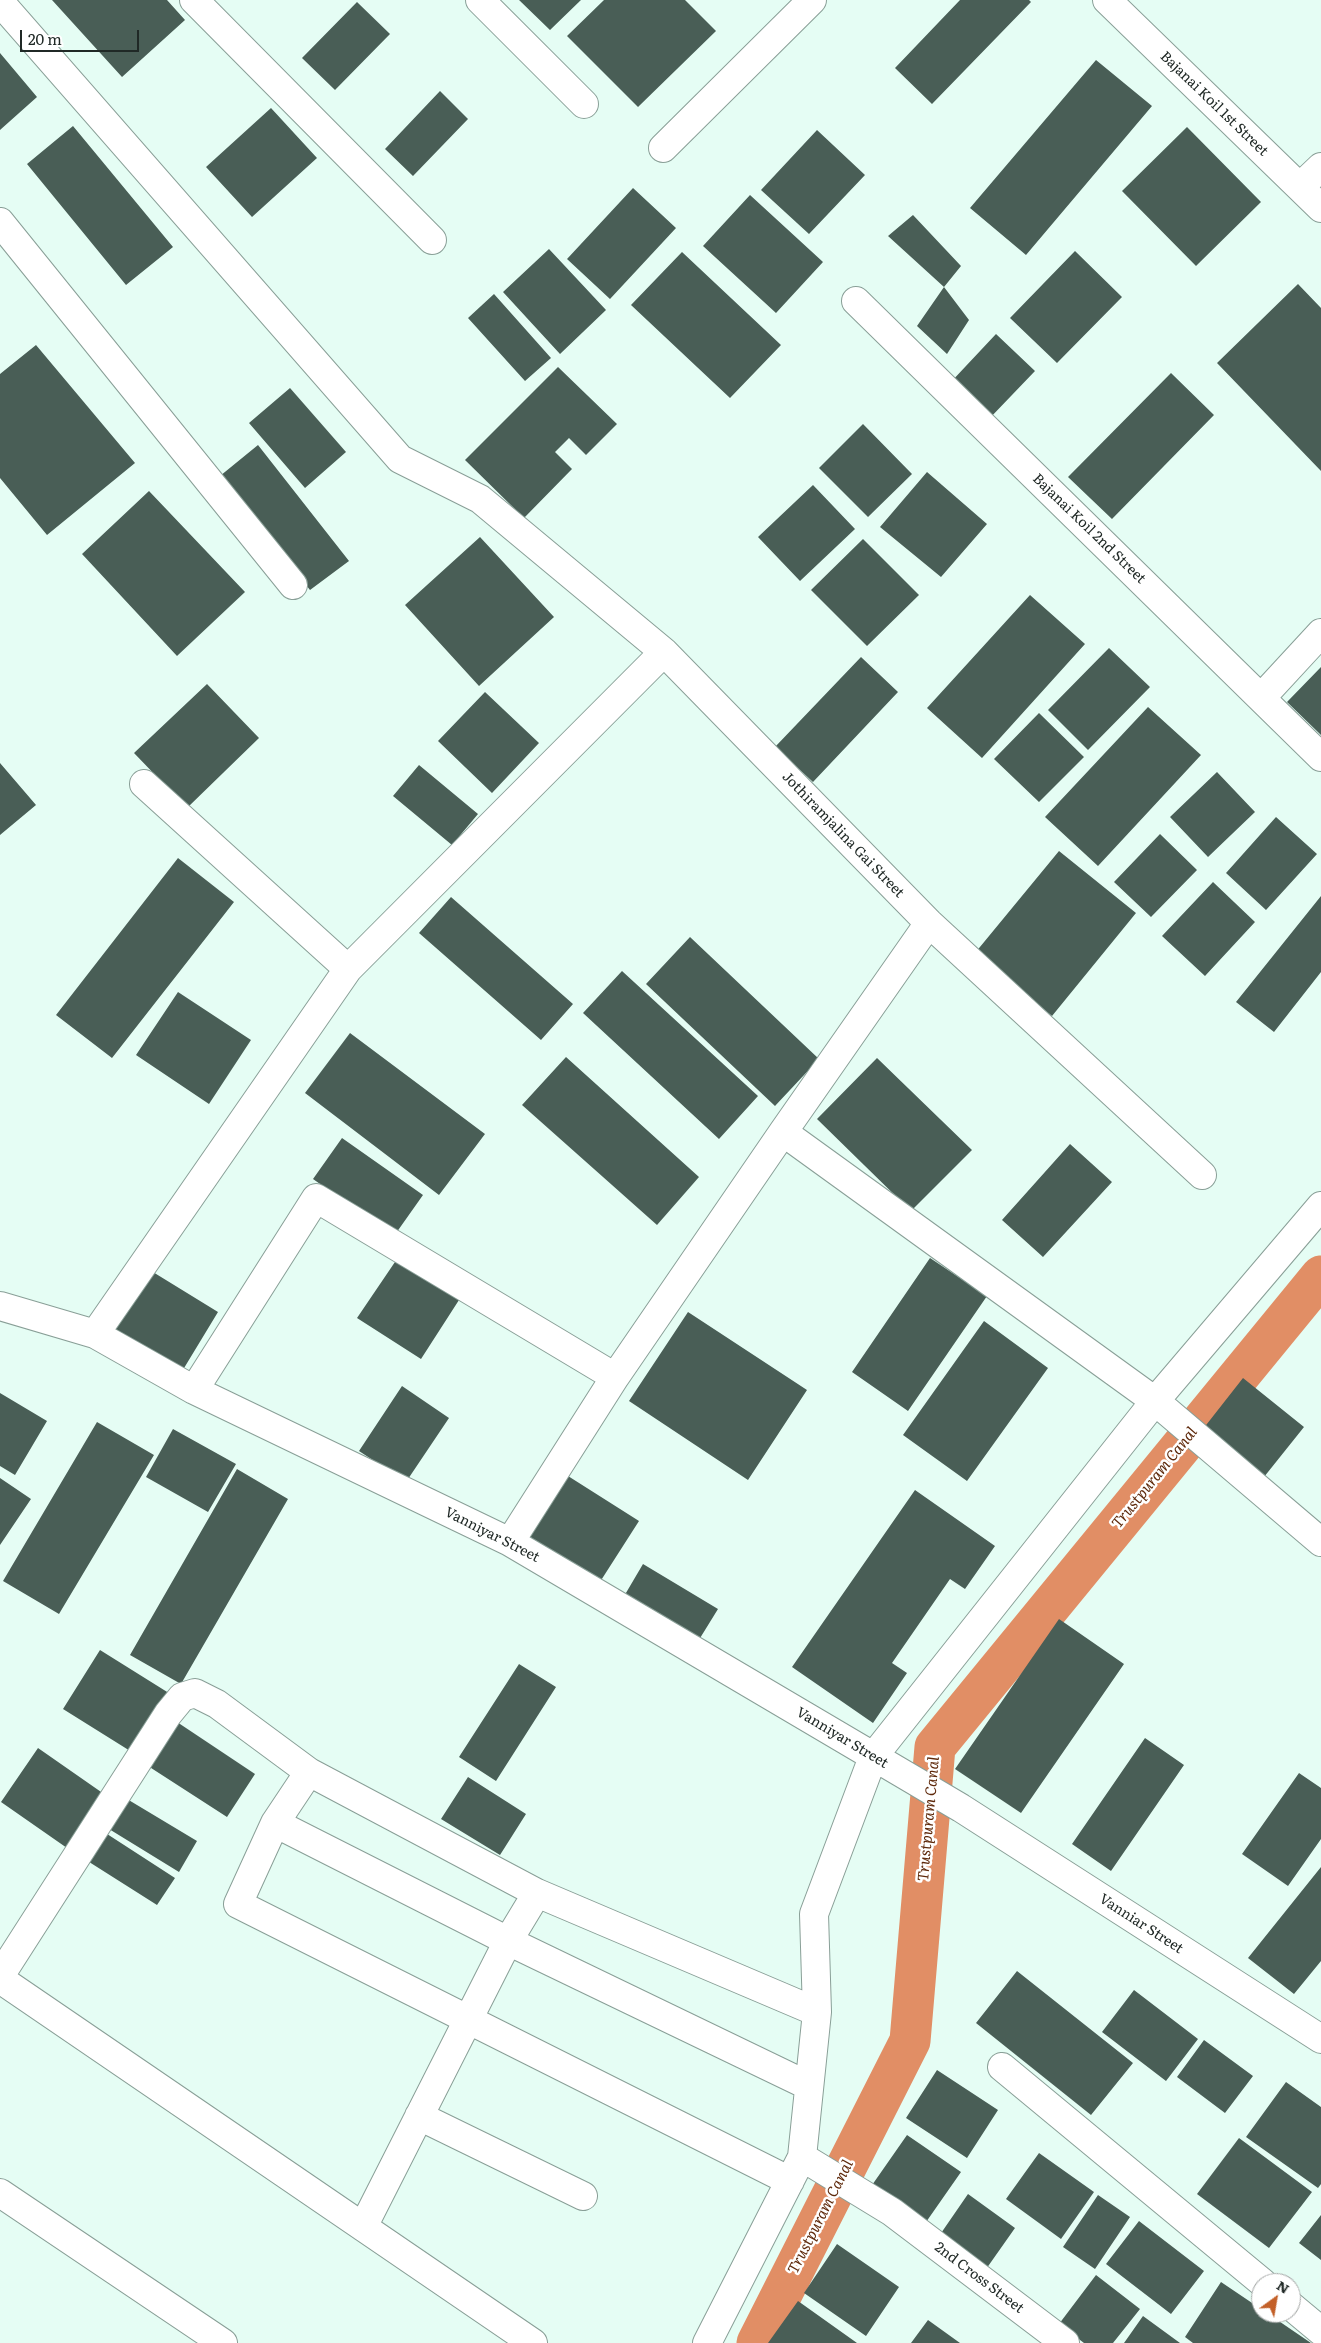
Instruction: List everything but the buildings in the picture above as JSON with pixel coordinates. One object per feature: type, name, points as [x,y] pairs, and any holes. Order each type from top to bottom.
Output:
[{"type":"street","points":[[194,0],[432,240]]},
{"type":"street","points":[[480,0],[584,104]]},
{"type":"street","points":[[663,148],[812,0]]},
{"type":"street","name":"Jothiramjalina Gai Street","points":[[0,2],[400,459],[480,499],[664,652],[929,923],[1202,1175]]},
{"type":"street","name":"Bajanai Koil 1st Street","points":[[1117,3],[1321,208]]},
{"type":"street","points":[[1300,187],[1321,167]]},
{"type":"street","points":[[0,222],[293,585]]},
{"type":"street","name":"Bajanai Koil 2nd Street","points":[[856,301],[1321,757]]},
{"type":"street","points":[[1261,698],[1321,633]]},
{"type":"street","points":[[95,1334],[348,969],[664,652]]},
{"type":"street","points":[[144,784],[348,969]]},
{"type":"street","points":[[510,1542],[615,1378],[929,923]]},
{"type":"street","points":[[783,1132],[1155,1401],[1321,1542]]},
{"type":"street","points":[[194,1390],[316,1198],[615,1378]]},
{"type":"street","points":[[710,2342],[802,2157],[817,2012],[814,1914],[873,1757],[1155,1401],[1321,1206]]},
{"type":"street","name":"Vanniyar Street","points":[[0,1306],[95,1334],[194,1390],[510,1542],[962,1808]]},
{"type":"street","points":[[533,2343],[0,1978],[168,1714],[182,1697],[195,1693],[217,1704],[309,1772],[537,1893],[817,2012]]},
{"type":"street","points":[[309,1772],[275,1824],[238,1904],[790,2182]]},
{"type":"street","name":"Vanniar Street","points":[[962,1808],[1321,2039]]},
{"type":"street","points":[[275,1824],[508,1941],[809,2086]]},
{"type":"street","points":[[363,2227],[508,1941],[537,1893]]},
{"type":"street","points":[[1002,2067],[1251,2273]]},
{"type":"street","points":[[419,2116],[583,2196]]},
{"type":"street","name":"2nd Cross Street","points":[[802,2157],[892,2212],[1065,2343]]},
{"type":"street","points":[[0,2193],[223,2343]]},
{"type":"street","points":[[1301,2314],[1321,2331]]},
{"type":"waterway","name":"Trustpuram Canal","points":[[757,2343],[910,2041],[935,1747],[1321,1276]]}]
